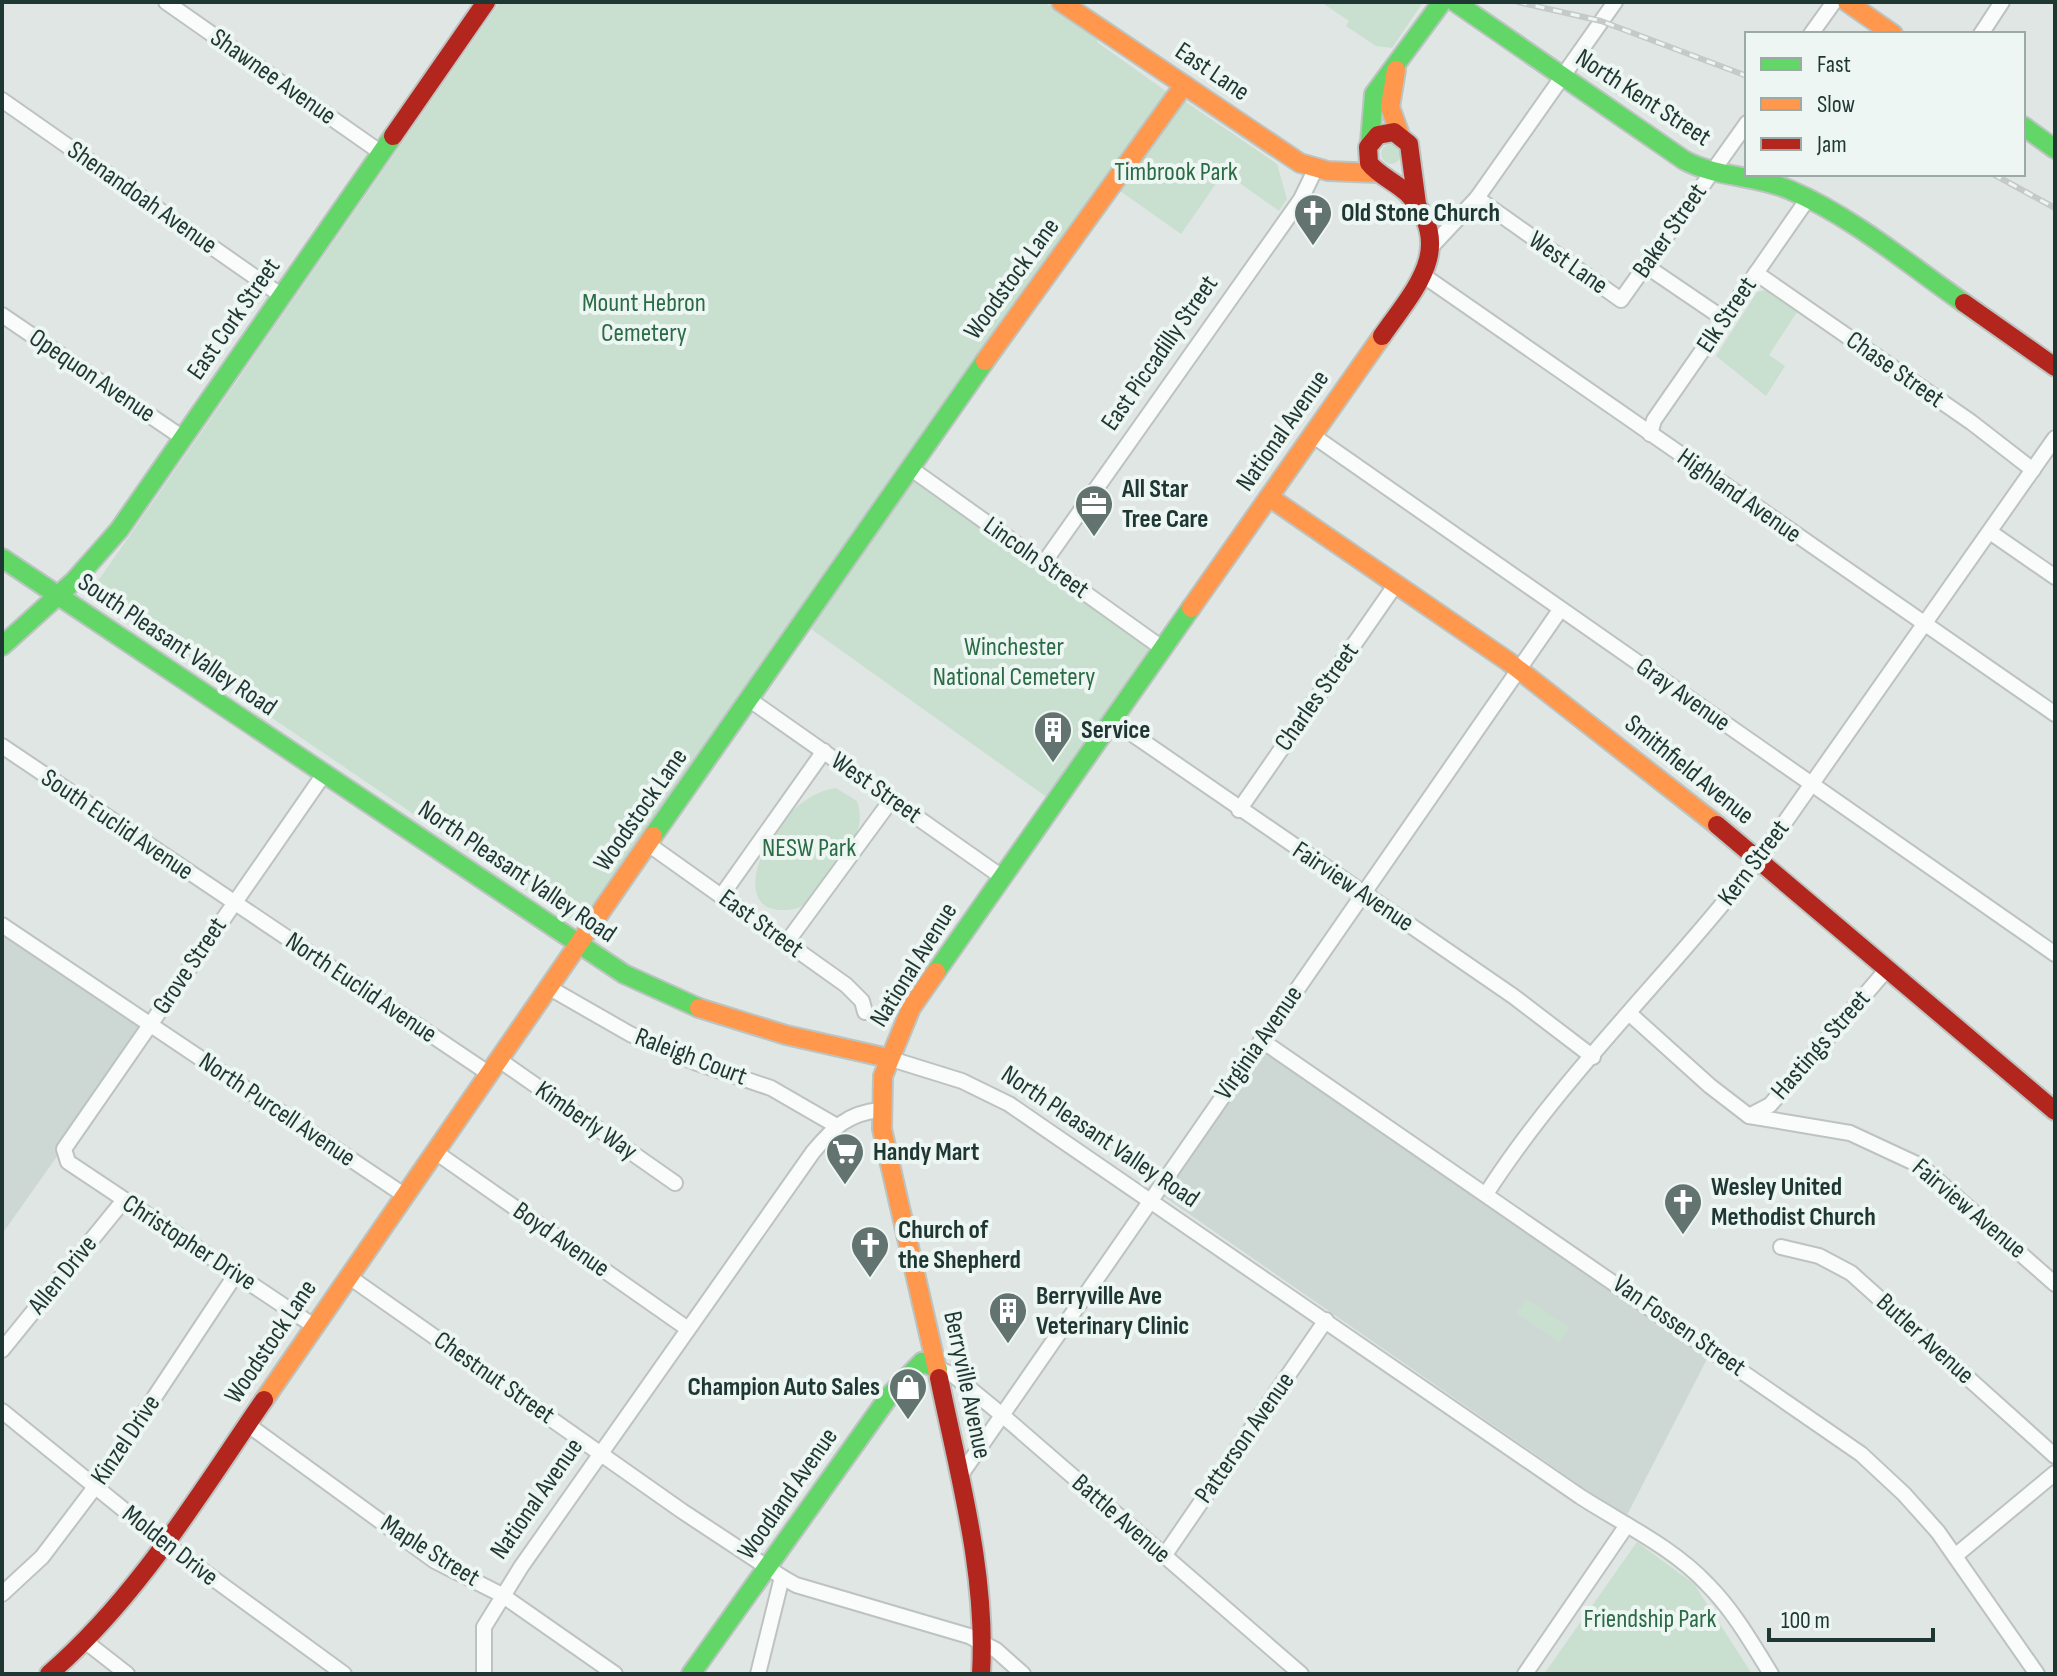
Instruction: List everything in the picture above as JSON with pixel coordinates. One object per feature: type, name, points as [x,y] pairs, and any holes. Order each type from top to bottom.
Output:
[{"type":"street","name":"Shawnee Avenue","points":[[166,2],[380,152]]},
{"type":"street","name":"East Cork Street","points":[[2,646],[106,547],[485,2]]},
{"type":"street","name":"East Lane","points":[[1061,2],[1315,170],[1382,175]]},
{"type":"street","points":[[1417,204],[1369,164],[1374,94],[1442,2]]},
{"type":"street","name":"North Kent Street","points":[[1455,2],[1684,160],[1712,171],[1809,197],[1832,210],[2055,367]]},
{"type":"street","points":[[1424,276],[1433,245],[1477,198],[1615,2]]},
{"type":"street","points":[[1812,32],[1834,2]]},
{"type":"street","points":[[1847,2],[1890,32]]},
{"type":"street","points":[[1982,32],[2002,2]]},
{"type":"street","points":[[1399,62],[1391,85],[1390,107],[1400,135],[1411,150],[1417,204],[1433,245]]},
{"type":"street","name":"Woodstock Lane","points":[[49,1674],[86,1642],[129,1596],[577,944],[910,468],[1184,85]]},
{"type":"street","name":"Shenandoah Avenue","points":[[2,100],[282,296]]},
{"type":"street","name":"Baker Street","points":[[1621,300],[1745,126]]},
{"type":"street","points":[[2025,127],[2055,149]]},
{"type":"street","points":[[1339,174],[1381,133],[1400,135]]},
{"type":"street","points":[[1382,175],[1401,173],[1410,162]]},
{"type":"street","name":"East Piccadilly Street","points":[[1043,564],[1301,199],[1315,170]]},
{"type":"street","name":"Elk Street","points":[[1650,434],[1654,420],[1809,197]]},
{"type":"street","name":"West Lane","points":[[1477,198],[1621,300]]},
{"type":"street","points":[[1646,266],[1724,319]]},
{"type":"street","name":"Chase Street","points":[[1756,273],[1971,422],[2033,470]]},
{"type":"street","name":"Highland Avenue","points":[[1424,276],[2055,714]]},
{"type":"street","name":"National Avenue","points":[[880,1110],[888,1058],[911,1008],[1424,276]]},
{"type":"street","name":"Opequon Avenue","points":[[2,315],[183,438]]},
{"type":"street","name":"Gray Avenue","points":[[1312,435],[2055,954]]},
{"type":"street","name":"Kern Street","points":[[1486,1194],[1528,1133],[1759,859],[2055,438]]},
{"type":"street","name":"Lincoln Street","points":[[910,468],[1162,648]]},
{"type":"street","name":"Smithfield Avenue","points":[[1269,497],[1518,669],[1759,859],[2055,1111]]},
{"type":"street","points":[[1990,532],[2055,577]]},
{"type":"street","name":"South Pleasant Valley Road","points":[[2,558],[324,774]]},
{"type":"street","name":"Charles Street","points":[[1239,810],[1396,584]]},
{"type":"street","name":"Virginia Avenue","points":[[960,1476],[1560,610]]},
{"type":"street","name":"West Street","points":[[750,700],[1002,877]]},
{"type":"street","name":"Fairview Avenue","points":[[1112,720],[1513,996],[1593,1057]]},
{"type":"street","name":"South Euclid Avenue","points":[[2,746],[233,903]]},
{"type":"street","points":[[722,895],[824,751]]},
{"type":"street","name":"Grove Street","points":[[65,1159],[67,1141],[324,774]]},
{"type":"street","name":"North Pleasant Valley Road","points":[[324,774],[577,944],[642,984],[712,1014],[888,1058],[962,1081],[1009,1104],[1665,1549],[1708,1584],[1771,1674]]},
{"type":"street","points":[[787,942],[892,799]]},
{"type":"street","name":"East Street","points":[[648,844],[853,990],[865,1012]]},
{"type":"street","name":"North Euclid Avenue","points":[[233,903],[493,1066]]},
{"type":"street","name":"North Purcell Avenue","points":[[2,925],[404,1195]]},
{"type":"street","name":"Hastings Street","points":[[1749,1116],[1775,1099],[1888,968]]},
{"type":"street","name":"Raleigh Court","points":[[548,987],[630,1034],[697,1063],[771,1088],[835,1125]]},
{"type":"street","name":"Fairview Avenue","points":[[1630,1014],[1710,1086],[1749,1116],[1850,1133],[1899,1153],[1943,1182],[2055,1284]]},
{"type":"street","name":"Van Fossen Street","points":[[1261,1040],[1861,1454],[1918,1508],[2037,1674]]},
{"type":"street","name":"Kimberly Way","points":[[493,1066],[675,1183]]},
{"type":"street","points":[[835,1125],[862,1112],[880,1110]]},
{"type":"street","name":"Berryville Avenue","points":[[880,1110],[884,1144],[938,1369],[977,1562],[983,1643],[981,1674]]},
{"type":"street","name":"National Avenue","points":[[484,1674],[484,1627],[502,1595],[835,1125]]},
{"type":"street","name":"Boyd Avenue","points":[[434,1151],[688,1329]]},
{"type":"street","name":"Christopher Drive","points":[[65,1159],[314,1326]]},
{"type":"street","name":"Allen Drive","points":[[2,1350],[124,1200]]},
{"type":"street","name":"Butler Avenue","points":[[1781,1247],[1819,1256],[1851,1273],[2055,1456]]},
{"type":"street","name":"Kinzel Drive","points":[[2,1594],[42,1557],[95,1487],[236,1274]]},
{"type":"street","name":"Chestnut Street","points":[[348,1276],[601,1454],[796,1585],[983,1643]]},
{"type":"street","name":"Patterson Avenue","points":[[1164,1556],[1326,1320]]},
{"type":"street","name":"Woodland Avenue","points":[[691,1674],[776,1572],[912,1368],[922,1362],[938,1369]]},
{"type":"street","name":"Battle Avenue","points":[[938,1369],[952,1374],[1002,1415],[1301,1674]]},
{"type":"street","name":"Molden Drive","points":[[2,1411],[166,1544],[344,1674]]},
{"type":"street","name":"Maple Street","points":[[247,1424],[435,1561],[502,1595],[615,1674]]},
{"type":"street","points":[[1955,1556],[2055,1473]]},
{"type":"street","points":[[1525,1674],[1627,1525]]},
{"type":"street","points":[[758,1674],[776,1572]]},
{"type":"street","points":[[86,1642],[127,1674]]},
{"type":"street","points":[[983,1643],[1023,1674]]},
{"type":"shaded area","points":[[2,925],[150,1025],[2,1234]]},
{"type":"shaded area","points":[[1262,1050],[1708,1357],[1626,1517],[1163,1196]]},
{"type":"green space","name":"Mount Hebron Cemetery","points":[[500,2],[1044,2],[1099,37],[1097,42],[1167,92],[586,916],[567,918],[89,594]]},
{"type":"green space","points":[[1321,2],[1423,2],[1392,48],[1376,46],[1346,26],[1349,21]]},
{"type":"green space","name":"Timbrook Park","points":[[1186,102],[1277,164],[1287,199],[1279,211],[1224,172],[1181,234],[1116,188],[1176,104]]},
{"type":"green space","points":[[1391,144],[1398,147],[1401,154],[1398,161],[1391,164],[1384,161],[1381,154],[1384,147]]},
{"type":"green space","points":[[1766,290],[1797,312],[1769,355],[1785,366],[1766,396],[1716,356],[1757,292]]},
{"type":"green space","name":"Winchester National Cemetery","points":[[914,480],[1151,647],[1048,798],[811,629]]},
{"type":"green space","name":"NESW Park","points":[[836,788],[857,801],[860,820],[851,844],[806,904],[788,910],[766,906],[757,894],[756,875],[762,854],[775,831],[792,811],[813,796]]},
{"type":"green space","points":[[1526,1299],[1570,1328],[1560,1343],[1516,1313]]},
{"type":"green space","name":"Friendship Park","points":[[1637,1542],[1694,1584],[1752,1674],[1544,1674]]},
{"type":"railway","points":[[1518,2],[1601,21],[1745,75]]},
{"type":"railway","points":[[1997,176],[2055,208]]},
{"type":"traffic: fast","points":[[1370,142],[1374,94],[1442,2]]},
{"type":"traffic: fast","points":[[1455,2],[1684,160],[1710,170],[1777,185],[1813,201],[1858,227],[1964,303]]},
{"type":"traffic: fast","points":[[2025,127],[2055,149]]},
{"type":"traffic: fast","points":[[2,646],[74,581],[119,530],[393,136]]},
{"type":"traffic: fast","points":[[653,836],[985,361]]},
{"type":"traffic: fast","points":[[2,558],[624,974],[699,1008]]},
{"type":"traffic: fast","points":[[936,972],[1191,608]]},
{"type":"traffic: fast","points":[[691,1674],[890,1395],[922,1362],[938,1369]]},
{"type":"traffic: slow","points":[[1061,2],[1300,163],[1328,171],[1377,173]]},
{"type":"traffic: slow","points":[[1847,2],[1890,32]]},
{"type":"traffic: slow","points":[[1396,70],[1390,107],[1400,135]]},
{"type":"traffic: slow","points":[[985,361],[1184,85]]},
{"type":"traffic: slow","points":[[1191,608],[1382,336]]},
{"type":"traffic: slow","points":[[1269,497],[1509,662],[1717,825]]},
{"type":"traffic: slow","points":[[264,1400],[653,836]]},
{"type":"traffic: slow","points":[[936,972],[911,1008],[883,1076],[882,1129],[939,1378]]},
{"type":"traffic: slow","points":[[699,1008],[786,1035],[888,1058]]},
{"type":"traffic: jam","points":[[393,136],[486,2]]},
{"type":"traffic: jam","points":[[1382,336],[1417,285],[1430,250],[1429,232],[1422,213],[1408,194],[1369,163],[1368,147],[1378,135],[1394,132],[1409,144],[1417,204]]},
{"type":"traffic: jam","points":[[1964,303],[2055,367]]},
{"type":"traffic: jam","points":[[1717,825],[2055,1111]]},
{"type":"traffic: jam","points":[[939,1378],[976,1562],[982,1637],[981,1674]]},
{"type":"traffic: jam","points":[[49,1674],[81,1644],[139,1579],[264,1400]]},
{"type":"place","name":"Old Stone Church","points":[[1313,247]]},
{"type":"place","name":"All Star Tree Care","points":[[1094,538]]},
{"type":"place","name":"Service","points":[[1053,764]]},
{"type":"place","name":"Handy Mart","points":[[845,1186]]},
{"type":"place","name":"Wesley United Methodist Church","points":[[1683,1236]]},
{"type":"place","name":"Church of the Shepherd","points":[[870,1279]]},
{"type":"place","name":"Berryville Ave Veterinary Clinic","points":[[1008,1345]]},
{"type":"place","name":"Champion Auto Sales","points":[[908,1421]]}]
